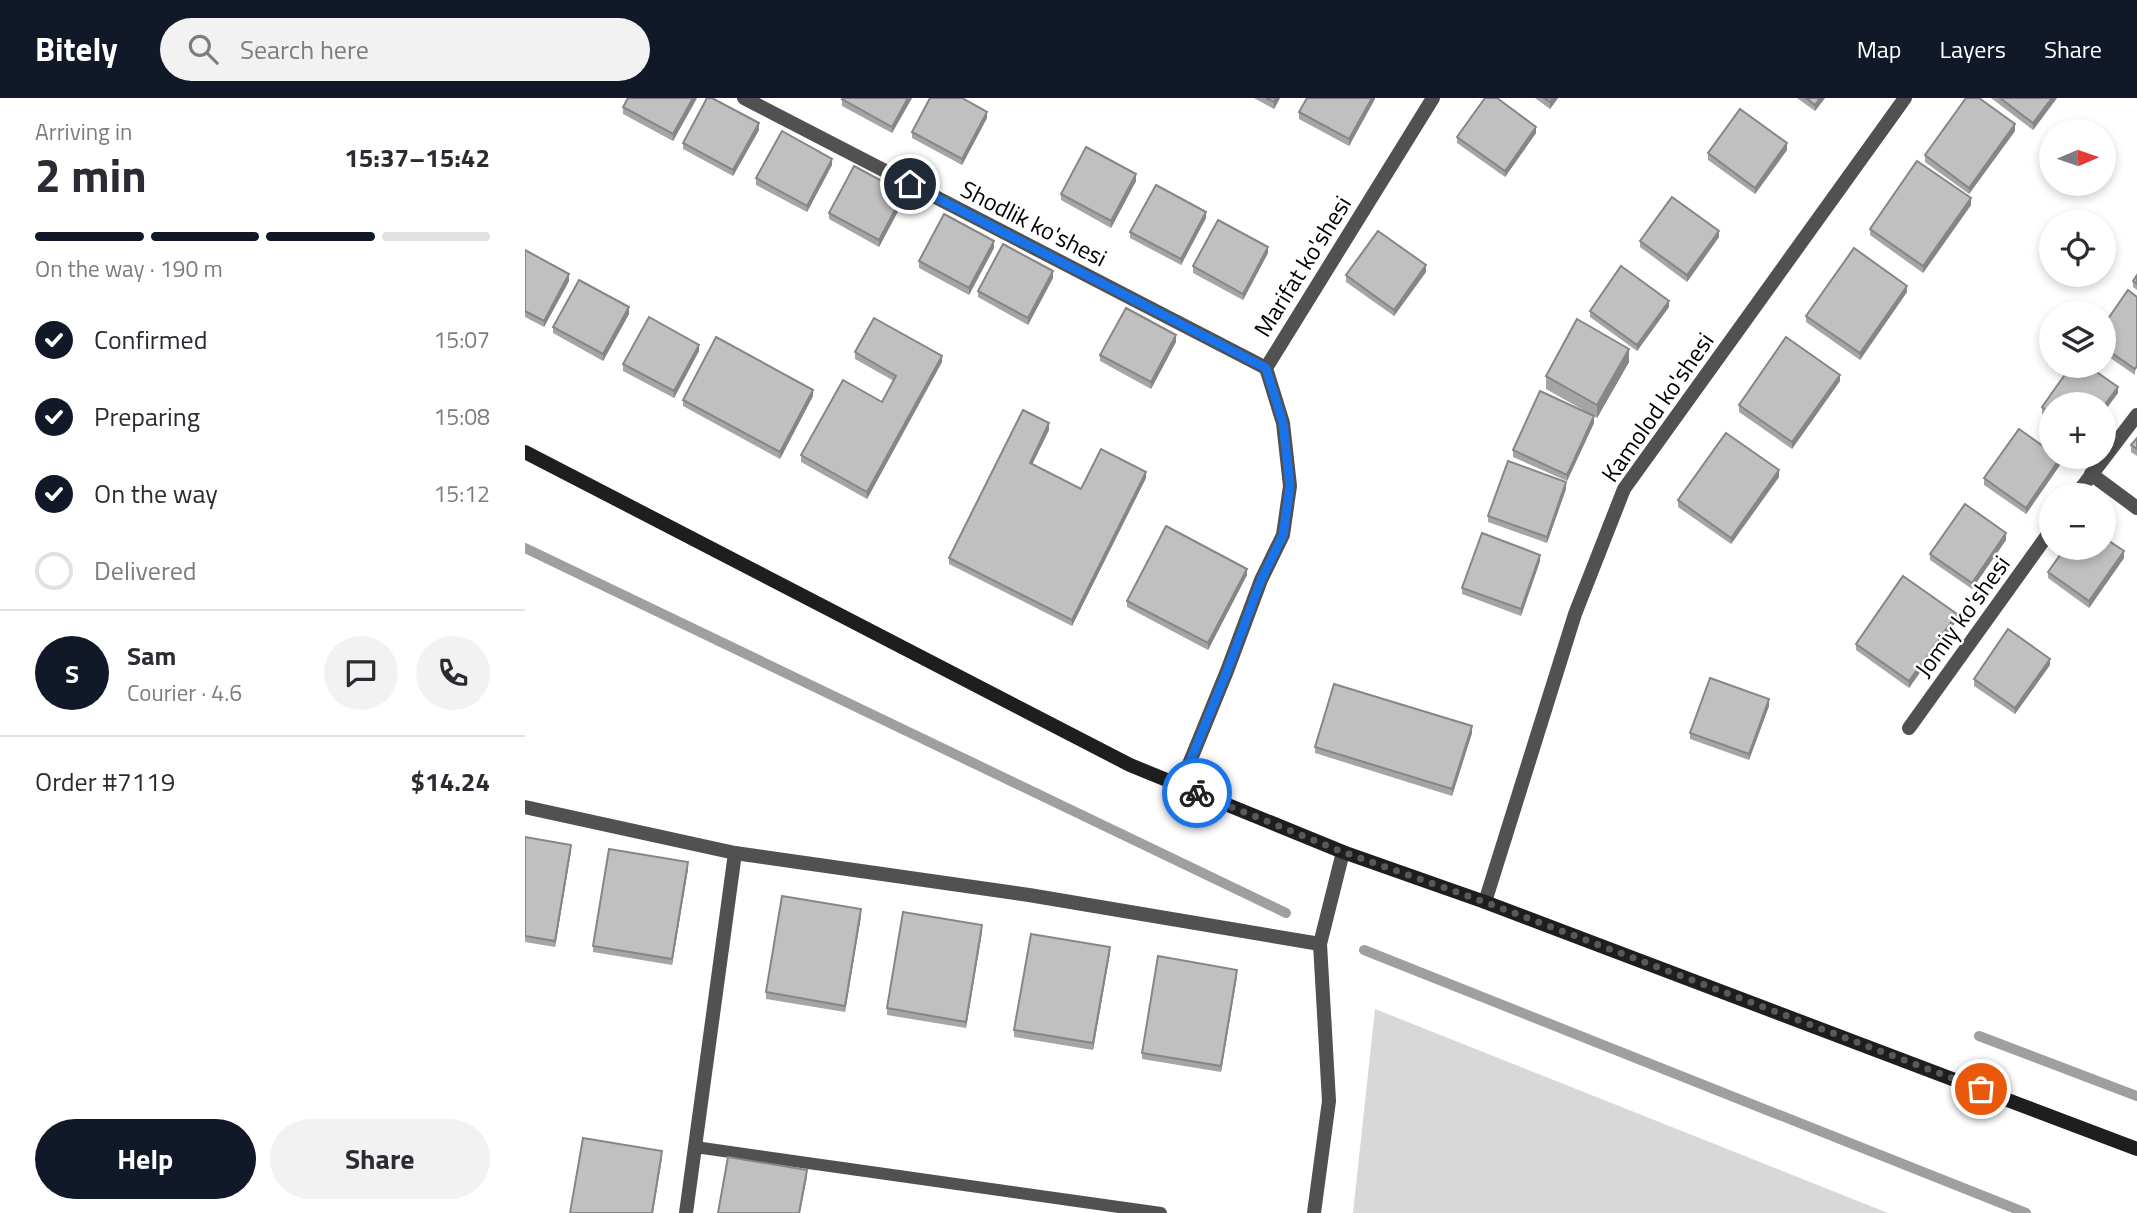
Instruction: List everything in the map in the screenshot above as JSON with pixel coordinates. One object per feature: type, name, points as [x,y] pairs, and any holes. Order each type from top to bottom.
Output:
[{"type":"street","name":"Shodlik ko'shesi","points":[[744,98],[1266,368]]},
{"type":"street","name":"Marifat ko'shesi","points":[[1180,786],[1261,580],[1283,535],[1290,486],[1283,423],[1266,368],[1433,98]]},
{"type":"street","name":"Kamolod ko'shesi","points":[[1485,902],[1575,614],[1624,489],[1905,98]]},
{"type":"street","points":[[2085,483],[2137,415]]},
{"type":"street","points":[[525,452],[1130,765],[1343,852],[1485,902],[2137,1149]]},
{"type":"street","points":[[2091,474],[2137,509]]},
{"type":"street","name":"Jomiy ko'shesi","points":[[1909,728],[2039,547]]},
{"type":"street","points":[[525,807],[735,853],[1029,895],[1320,944]]},
{"type":"street","points":[[1314,1213],[1329,1101],[1320,944],[1343,852]]},
{"type":"street","points":[[686,1213],[735,853]]},
{"type":"lane","points":[[695,1147],[1161,1213]]},
{"type":"shaded area","points":[[1375,1009],[1888,1213],[1353,1213]]},
{"type":"building","points":[[628,98],[693,98],[673,134],[623,107]]},
{"type":"building","points":[[707,98],[712,98],[759,123],[733,170],[683,143]]},
{"type":"building","points":[[843,98],[908,98],[892,127]]},
{"type":"building","points":[[930,98],[962,98],[987,112],[962,159],[912,132]]},
{"type":"building","points":[[1307,98],[1372,98],[1349,139],[1299,112]]},
{"type":"building","points":[[1485,98],[1497,98],[1536,127],[1505,171],[1457,137]]},
{"type":"building","points":[[1806,98],[1820,98],[1815,105]]},
{"type":"building","points":[[1966,98],[1979,98],[2015,124],[1969,188],[1925,155]]},
{"type":"building","points":[[2000,98],[2052,98],[2033,123]]},
{"type":"building","points":[[1740,109],[1787,143],[1755,188],[1708,153]]},
{"type":"building","points":[[782,131],[832,159],[807,206],[756,178]]},
{"type":"building","points":[[1086,147],[1136,174],[1111,221],[1061,194]]},
{"type":"building","points":[[1917,161],[1971,198],[1923,266],[1870,229]]},
{"type":"building","points":[[854,166],[904,193],[879,240],[829,213]]},
{"type":"building","points":[[1156,185],[1206,212],[1181,259],[1130,232]]},
{"type":"building","points":[[1672,197],[1719,231],[1687,275],[1640,241]]},
{"type":"building","points":[[944,214],[994,241],[969,288],[919,261]]},
{"type":"building","points":[[1218,220],[1268,247],[1243,294],[1193,266]]},
{"type":"building","points":[[1378,231],[1426,265],[1394,310],[1346,275]]},
{"type":"building","points":[[1003,244],[1053,271],[1028,318],[978,291]]},
{"type":"building","points":[[1854,248],[1907,286],[1860,353],[1806,316]]},
{"type":"building","points":[[525,250],[569,274],[544,321],[525,311]]},
{"type":"building","points":[[1621,266],[1669,301],[1637,345],[1590,311]]},
{"type":"building","points":[[579,280],[629,307],[603,354],[553,327]]},
{"type":"building","points":[[2128,290],[2137,297],[2135,369],[2116,356],[2116,307]]},
{"type":"building","points":[[1126,308],[1176,335],[1151,382],[1100,355]]},
{"type":"building","points":[[649,317],[699,345],[674,391],[623,364]]},
{"type":"building","points":[[874,318],[942,356],[867,492],[801,455],[843,380],[882,402],[896,376],[855,352]]},
{"type":"building","points":[[1577,319],[1629,349],[1597,405],[1546,376]]},
{"type":"building","points":[[716,337],[813,390],[780,452],[683,400]]},
{"type":"building","points":[[1786,337],[1840,375],[1792,442],[1739,405]]},
{"type":"building","points":[[2063,378],[2105,378],[2118,387],[2114,392],[2053,392]]},
{"type":"building","points":[[1540,391],[1594,416],[1567,475],[1513,450]]},
{"type":"building","points":[[1023,410],[1049,423],[1030,463],[1081,489],[1101,449],[1146,472],[1072,620],[949,558]]},
{"type":"building","points":[[2019,429],[2039,443],[2039,469],[2053,469],[2043,483],[2039,483],[2039,489],[2026,508],[1984,478]]},
{"type":"building","points":[[1726,433],[1779,470],[1731,538],[1678,500]]},
{"type":"building","points":[[2137,438],[2137,449],[2131,445]]},
{"type":"building","points":[[1508,461],[1566,482],[1547,537],[1488,516]]},
{"type":"building","points":[[1965,504],[2006,533],[1972,583],[1930,554]]},
{"type":"building","points":[[1166,526],[1247,569],[1208,643],[1127,601]]},
{"type":"building","points":[[1482,533],[1540,555],[1521,609],[1462,588]]},
{"type":"building","points":[[2116,546],[2124,551],[2089,601],[2048,572],[2056,560],[2116,560]]},
{"type":"building","points":[[1903,576],[1957,614],[1909,681],[1856,644]]},
{"type":"building","points":[[2008,629],[2050,659],[2015,708],[1974,679]]},
{"type":"building","points":[[1710,678],[1769,699],[1749,754],[1690,733]]},
{"type":"building","points":[[1334,684],[1472,726],[1452,789],[1315,747]]},
{"type":"building","points":[[525,837],[571,845],[555,941],[525,936]]},
{"type":"building","points":[[609,849],[688,862],[672,959],[593,946]]},
{"type":"building","points":[[782,896],[861,909],[845,1006],[766,992]]},
{"type":"building","points":[[903,912],[982,925],[966,1022],[887,1008]]},
{"type":"building","points":[[1031,934],[1110,947],[1093,1043],[1014,1030]]},
{"type":"building","points":[[1158,956],[1237,970],[1221,1066],[1142,1053]]},
{"type":"building","points":[[583,1138],[662,1151],[652,1213],[570,1213]]},
{"type":"building","points":[[728,1157],[807,1170],[799,1213],[718,1213]]},
{"type":"waterway","points":[[525,548],[1286,913]]},
{"type":"waterway","points":[[1364,950],[2026,1213]]},
{"type":"waterway","points":[[1979,1036],[2137,1096]]},
{"type":"way so far","points":[[1197,793],[1343,852],[1485,902],[1981,1089]]},
{"type":"route","points":[[910,184],[1266,368],[1283,423],[1290,486],[1283,535],[1261,580],[1180,786],[1197,793]]}]
